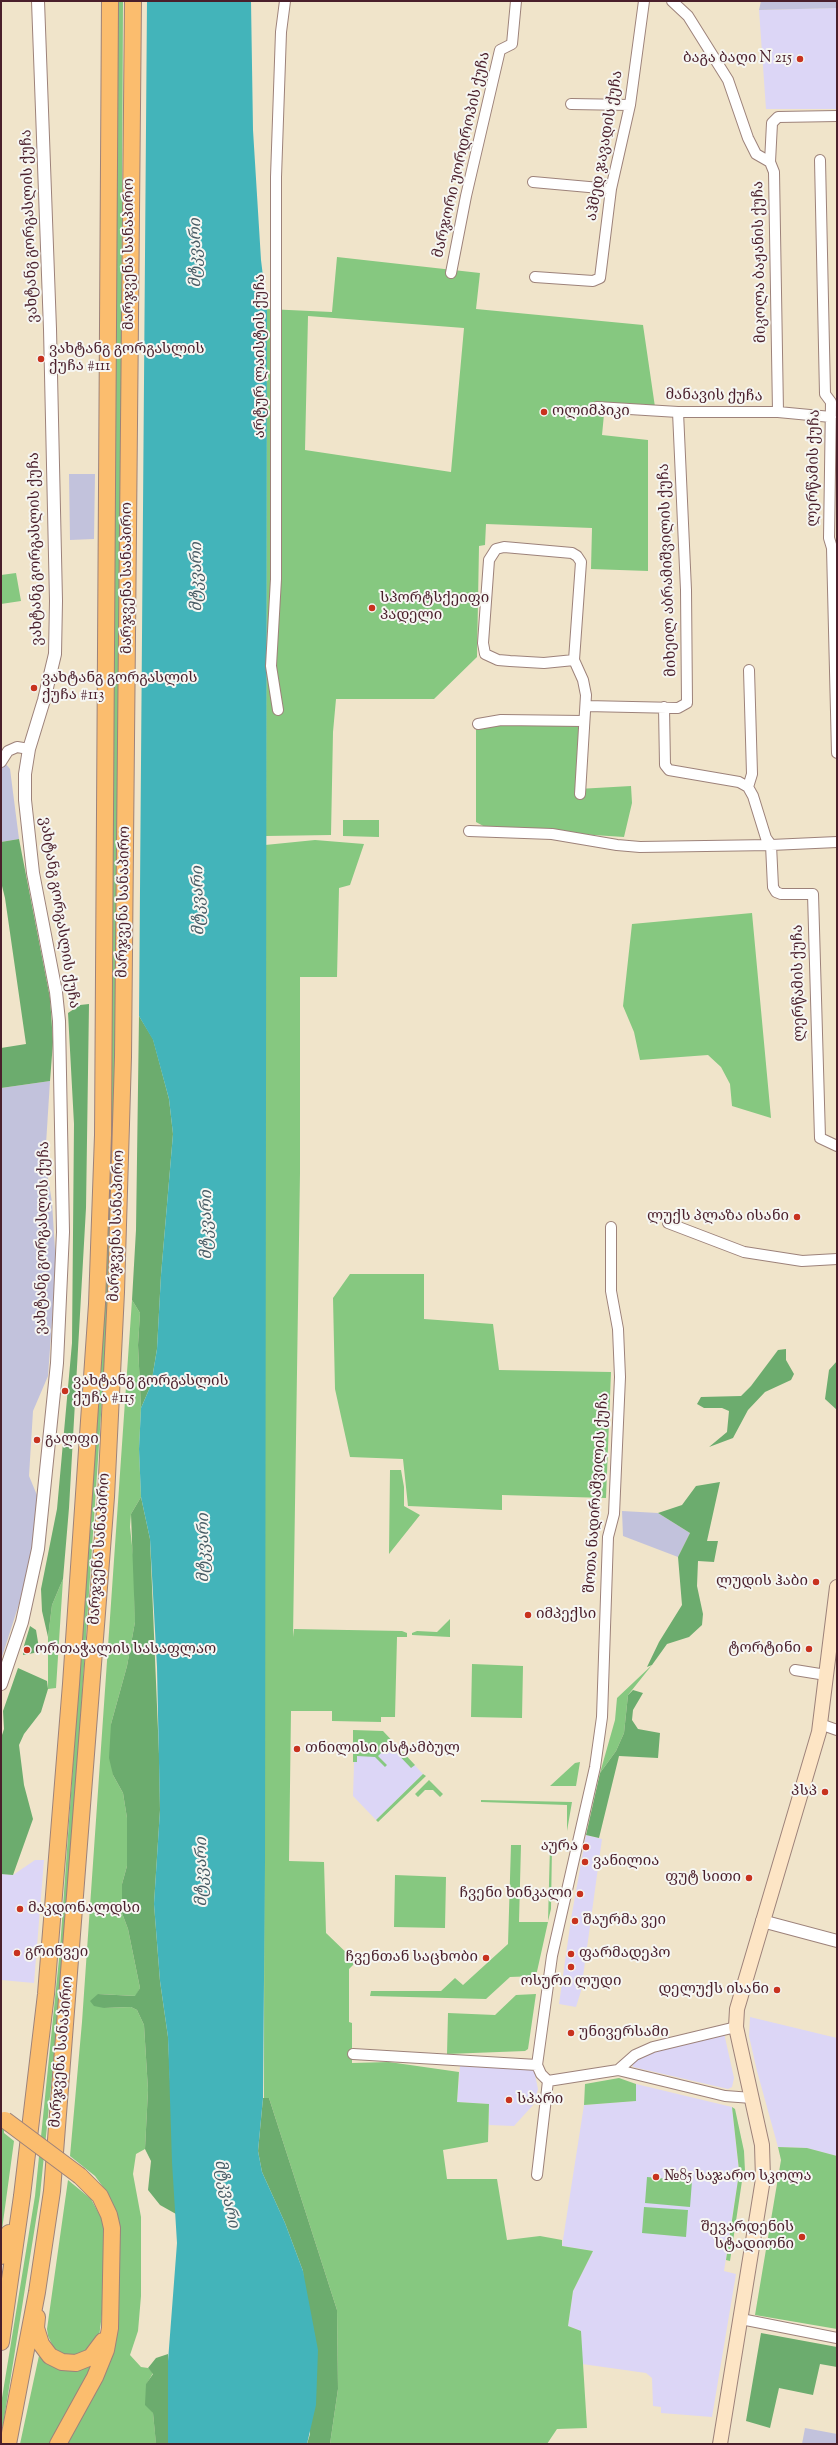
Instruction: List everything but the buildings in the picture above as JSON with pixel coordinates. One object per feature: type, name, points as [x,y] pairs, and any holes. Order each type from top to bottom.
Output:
[{"type":"highway","name":"მარჯვენა სანაპირო","points":[[1,2342],[22,2196],[46,1994],[72,1677],[97,1304],[103,1112],[110,1]]},
{"type":"highway","name":"მარჯვენა სანაპირო","points":[[8,2444],[36,2292],[52,2191],[106,1497],[116,1292],[123,1057],[132,1]]},
{"type":"highway","points":[[2,2118],[80,2176],[100,2196],[109,2215],[112,2228],[111,2310],[106,2350],[95,2377],[58,2444]]},
{"type":"highway","points":[[1,2256],[22,2196]]},
{"type":"highway","points":[[36,2292],[36,2328],[41,2344],[50,2356],[62,2362],[76,2363],[91,2357],[99,2349],[111,2310]]},
{"type":"main road","points":[[720,2444],[763,2179],[764,2154],[736,2027],[737,2009],[762,1921],[809,1770],[820,1724],[837,1587]]},
{"type":"street","name":"ვახტანგ გორგასლის ქუჩა","points":[[1,1684],[4,1667],[22,1622],[38,1549],[44,1501],[58,1348],[63,1232],[59,1021],[55,985],[33,873],[27,819],[25,774],[29,749],[44,700],[55,654],[56,601],[50,321],[38,1]]},
{"type":"street","name":"არტურ ლაისტის ქუჩა","points":[[278,710],[271,666],[276,579],[276,176],[281,32],[285,1]]},
{"type":"street","name":"მარჯორი უორდროპის ქუჩა","points":[[451,273],[466,196],[500,50],[512,44],[516,1]]},
{"type":"street","name":"აჰმედ ჯავადის ქუჩა","points":[[535,277],[592,281],[600,278],[610,189],[630,105],[644,1]]},
{"type":"street","name":"მიკოლა ბაჟანის ქუჩა","points":[[672,1],[688,16],[728,80],[742,124],[756,154],[770,162],[774,172],[778,412]]},
{"type":"street","points":[[571,104],[630,105]]},
{"type":"street","points":[[770,162],[772,122],[778,117],[837,116]]},
{"type":"street","name":"ლერწამის ქუჩა","points":[[820,160],[825,394],[834,401],[831,417],[832,548],[837,753]]},
{"type":"street","points":[[533,182],[610,189]]},
{"type":"street","name":"მანავის ქუჩა","points":[[597,407],[678,412],[778,412],[831,417]]},
{"type":"street","name":"მიხეილ აბრამიშვილის ქუჩა","points":[[664,707],[678,708],[687,703],[688,697],[678,412]]},
{"type":"street","points":[[574,660],[544,663],[510,661],[498,660],[485,654],[483,644],[489,560],[496,549],[504,547],[572,553],[577,556],[581,569],[574,660],[583,680],[586,706],[583,721],[580,794]]},
{"type":"street","points":[[748,787],[752,774],[749,670]]},
{"type":"street","points":[[586,706],[664,707],[665,765],[669,770],[739,782],[748,787],[753,796],[766,838],[771,845]]},
{"type":"street","points":[[478,724],[501,720],[583,721]]},
{"type":"street","points":[[1,762],[8,751],[17,747],[29,749]]},
{"type":"street","points":[[469,831],[552,834],[617,845],[640,847],[771,845],[837,842]]},
{"type":"street","name":"ლერწამის ქუჩა","points":[[771,845],[773,887],[776,892],[781,894],[813,894],[820,1138],[837,1146]]},
{"type":"street","points":[[668,1223],[744,1252],[802,1261],[837,1259]]},
{"type":"street","name":"შოთა ნადირაშვილის ქუჩა","points":[[537,2065],[552,1956],[595,1767],[602,1717],[608,1537],[614,1514],[620,1377],[618,1329],[611,1292],[611,1227]]},
{"type":"street","points":[[795,1670],[826,1675]]},
{"type":"street","points":[[820,1724],[837,1730]]},
{"type":"street","points":[[762,1921],[837,1941]]},
{"type":"street","points":[[618,2070],[635,2055],[653,2047],[736,2027]]},
{"type":"street","points":[[353,2054],[537,2065],[541,2074],[548,2081],[558,2081],[618,2070],[725,2096],[752,2098]]},
{"type":"street","points":[[537,2175],[548,2081]]},
{"type":"street","points":[[741,2318],[837,2338]]},
{"type":"shaded area","points":[[761,1],[837,1],[837,8],[759,10]]},
{"type":"shaded area","name":"ბაგა ბაღი N 215","points":[[837,8],[837,109],[766,109],[759,10]]},
{"type":"shaded area","points":[[69,474],[95,474],[94,539],[70,540]]},
{"type":"shaded area","points":[[5,763],[10,769],[19,839],[1,842],[1,769]]},
{"type":"shaded area","points":[[50,1081],[45,1160],[52,1202],[56,1266],[48,1376],[33,1411],[29,1476],[39,1500],[34,1543],[19,1604],[1,1660],[1,1088]]},
{"type":"shaded area","points":[[622,1511],[658,1513],[690,1533],[678,1557],[623,1536]]},
{"type":"shaded area","points":[[355,1733],[385,1734],[423,1774],[376,1820],[353,1796]]},
{"type":"shaded area","points":[[586,1835],[602,1839],[581,1991],[576,2007],[559,2004],[571,1919]]},
{"type":"shaded area","points":[[35,1860],[44,1860],[34,1983],[1,1980],[1,1874],[13,1875]]},
{"type":"shaded area","points":[[750,2017],[837,2038],[837,2156],[807,2148],[778,2147],[749,2036]]},
{"type":"shaded area","points":[[724,2033],[734,2078],[732,2087],[728,2089],[633,2067],[632,2063],[645,2054]]},
{"type":"shaded area","points":[[460,2066],[522,2066],[534,2070],[538,2089],[534,2104],[514,2126],[489,2125],[489,2104],[457,2102]]},
{"type":"shaded area","points":[[636,2084],[732,2107],[739,2173],[724,2271],[736,2274],[712,2417],[661,2413],[661,2407],[653,2406],[652,2378],[646,2373],[582,2364],[581,2331],[568,2326],[573,2291],[593,2251],[562,2246],[584,2105],[635,2101]]},
{"type":"shaded area","points":[[805,2428],[837,2434],[837,2444],[802,2444]]},
{"type":"green space","points":[[117,1],[123,1],[118,1064],[109,1296],[65,1948],[40,2195],[1,2438],[1,2404],[35,2196],[60,1949],[87,1566],[111,1064]]},
{"type":"green space","points":[[337,257],[480,273],[476,309],[643,325],[655,407],[605,404],[602,435],[648,440],[648,571],[591,569],[592,528],[486,524],[485,545],[479,546],[477,657],[434,699],[336,699],[333,732],[331,835],[266,836],[267,309],[332,312]],"holes":[[[308,316],[464,328],[451,472],[305,450]]]},
{"type":"green space","points":[[16,573],[21,601],[1,604],[1,575]]},
{"type":"green space","points":[[515,724],[581,725],[578,789],[631,786],[632,803],[624,837],[487,828],[476,822],[476,727]]},
{"type":"green space","points":[[343,820],[379,820],[379,837],[343,836]]},
{"type":"green space","points":[[19,839],[50,998],[53,1042],[50,1081],[1,1088],[1,1048],[26,1044],[5,898],[1,882],[1,842]]},
{"type":"green space","points":[[315,840],[364,844],[350,885],[339,888],[337,977],[300,977],[300,1173],[293,1637],[294,1629],[402,1631],[407,1633],[407,1637],[397,1637],[395,1717],[381,1717],[381,1722],[332,1721],[332,1711],[291,1711],[289,1861],[324,1862],[326,1933],[356,1962],[349,1969],[349,2022],[352,2023],[352,2063],[389,2062],[459,2072],[457,2102],[489,2104],[488,2142],[443,2150],[447,2179],[497,2179],[507,2240],[540,2236],[562,2240],[562,2246],[593,2251],[573,2291],[568,2326],[581,2331],[587,2428],[557,2429],[547,2444],[330,2444],[338,2389],[337,2310],[269,2098],[264,2098],[265,845]]},
{"type":"green space","points":[[752,913],[771,1118],[732,1106],[730,1084],[721,1067],[708,1055],[640,1060],[634,1032],[623,1006],[632,924]]},
{"type":"green space","points":[[89,1004],[86,1208],[69,1508],[63,1579],[52,1605],[48,1637],[42,1611],[41,1589],[57,1509],[72,1343],[74,1124],[68,1013],[80,1005]]},
{"type":"green space","points":[[139,1016],[153,1039],[169,1099],[173,1134],[161,1275],[157,1349],[151,1385],[141,1408],[138,1345],[140,1313],[132,1300],[136,1230]]},
{"type":"green space","points":[[350,1274],[424,1274],[424,1319],[493,1324],[499,1370],[611,1372],[606,1498],[502,1495],[502,1510],[408,1506],[403,1459],[350,1457],[335,1389],[333,1298]]},
{"type":"green space","points":[[132,1300],[140,1313],[138,1345],[141,1408],[139,1449],[141,1497],[131,1514],[130,1527],[134,1564],[135,1622],[127,1666],[111,1724],[113,1775],[123,1793],[127,1818],[127,1866],[122,1884],[122,1913],[128,1929],[140,1988],[136,1996],[98,1994],[104,2008],[131,2007],[137,2010],[144,2025],[148,2090],[145,2149],[136,2154],[133,2174],[141,2217],[141,2296],[138,2331],[130,2355],[141,2367],[148,2368],[153,2373],[146,2385],[153,2413],[156,2443],[65,2444],[117,2331],[120,2230],[115,2210],[106,2191],[95,2176],[70,2156],[82,2022]]},
{"type":"green space","points":[[786,1349],[786,1360],[794,1374],[791,1380],[765,1392],[748,1410],[733,1438],[709,1447],[727,1432],[729,1411],[722,1408],[704,1408],[697,1404],[701,1397],[741,1396],[751,1386],[778,1350]]},
{"type":"green space","points":[[837,1361],[837,1410],[825,1399],[829,1370]]},
{"type":"green space","points":[[390,1470],[401,1470],[404,1487],[404,1506],[420,1515],[389,1554]]},
{"type":"green space","points":[[720,1482],[707,1541],[718,1541],[714,1562],[698,1561],[697,1586],[703,1614],[702,1625],[689,1637],[667,1644],[652,1665],[647,1667],[659,1642],[682,1605],[678,1557],[690,1533],[658,1513],[682,1505],[696,1486]]},
{"type":"green space","points":[[141,1497],[150,1539],[160,1810],[154,1904],[160,1981],[168,2037],[176,2214],[160,2205],[148,2190],[151,2161],[145,2149],[148,2090],[144,2025],[137,2010],[131,2007],[104,2008],[94,2006],[90,2001],[98,1994],[135,1996],[140,1988],[128,1929],[122,1913],[122,1884],[127,1866],[127,1818],[123,1793],[113,1775],[109,1758],[111,1724],[127,1666],[135,1622],[131,1514]]},
{"type":"green space","points":[[63,1579],[56,1688],[48,1689],[48,1637],[52,1605]]},
{"type":"green space","points":[[450,1619],[450,1637],[412,1635],[412,1633],[417,1631],[437,1632]]},
{"type":"green space","points":[[30,1626],[36,1630],[39,1648],[34,1653],[23,1655],[23,1649]]},
{"type":"green space","points":[[472,1664],[523,1666],[522,1718],[471,1717]]},
{"type":"green space","points":[[652,1665],[628,1695],[624,1733],[616,1751],[600,1773],[615,1720],[617,1698]]},
{"type":"green space","points":[[18,1668],[47,1681],[48,1689],[41,1712],[24,1734],[19,1745],[24,1785],[33,1819],[13,1875],[1,1874],[1,1738],[4,1729],[3,1711]]},
{"type":"green space","points":[[633,1690],[643,1693],[633,1710],[632,1720],[638,1729],[660,1733],[658,1758],[619,1756],[599,1838],[586,1835],[600,1773],[616,1751],[624,1733],[628,1695]]},
{"type":"green space","points":[[353,1730],[383,1731],[415,1765],[411,1768],[389,1745],[378,1756],[387,1765],[385,1767],[375,1757],[357,1756],[357,1762],[353,1762]]},
{"type":"green space","points":[[580,1762],[576,1786],[550,1786],[575,1763]]},
{"type":"green space","points":[[423,1774],[426,1776],[378,1822],[376,1820]]},
{"type":"green space","points":[[429,1780],[443,1794],[440,1797],[433,1790],[425,1790],[418,1797],[415,1794]]},
{"type":"green space","points":[[481,1800],[572,1802],[567,1831],[567,1805],[481,1802]]},
{"type":"green space","points":[[511,1845],[521,1845],[519,1922],[548,1922],[536,1976],[510,1977],[486,1999],[370,1996],[371,1991],[441,1991],[455,1978],[463,1985],[508,1944]]},
{"type":"green space","points":[[550,1846],[552,1846],[551,1909],[548,1921]]},
{"type":"green space","points":[[395,1875],[446,1877],[445,1928],[394,1927]]},
{"type":"green space","points":[[536,1994],[528,2049],[525,2051],[447,2054],[448,2013],[495,2015],[516,1995]]},
{"type":"green space","points":[[619,2078],[636,2084],[636,2101],[584,2105],[585,2084]]},
{"type":"green space","points":[[263,2098],[269,2098],[337,2310],[338,2389],[330,2444],[307,2444],[310,2434],[303,2271],[285,2223],[262,2172],[258,2151]]},
{"type":"green space","points":[[732,2107],[735,2109],[744,2151],[745,2171],[739,2170]]},
{"type":"green space","points":[[1,2123],[4,2125],[4,2133],[14,2141],[1,2237]]},
{"type":"green space","name":"შევარდენის სტადიონი","points":[[778,2147],[807,2148],[837,2156],[837,2329],[755,2315],[781,2160]]},
{"type":"green space","points":[[647,2177],[692,2181],[690,2207],[645,2203]]},
{"type":"green space","points":[[68,2180],[91,2199],[103,2221],[104,2232],[102,2314],[99,2337],[93,2350],[77,2359],[57,2355],[48,2336],[47,2329]]},
{"type":"green space","points":[[738,2180],[742,2181],[730,2261],[726,2260]]},
{"type":"green space","points":[[644,2207],[688,2210],[686,2237],[642,2233]]},
{"type":"green space","points":[[761,2333],[837,2347],[837,2367],[820,2364],[813,2395],[779,2388],[770,2428],[746,2421]]},
{"type":"green space","points":[[40,2351],[98,2359],[54,2444],[20,2444]]},
{"type":"green space","points":[[168,2354],[170,2438],[168,2444],[156,2444],[153,2413],[145,2405],[146,2384],[153,2374],[148,2368],[156,2358]]},
{"type":"water","name":"მტკვარი","points":[[147,1],[251,1],[253,130],[261,260],[267,309],[265,1861],[263,2098],[258,2151],[262,2172],[285,2223],[303,2271],[318,2350],[316,2405],[307,2444],[168,2444],[168,2361],[177,2243],[172,2162],[168,2037],[160,1981],[154,1904],[160,1810],[157,1667],[150,1539],[141,1497],[139,1449],[141,1408],[151,1385],[157,1349],[161,1275],[173,1134],[169,1099],[153,1040],[139,1016]]},
{"type":"place","name":"ბაგა ბაღი N 215","points":[[800,59]]},
{"type":"place","name":"ვახტანგ გორგასლის ქუჩა #111","points":[[41,359]]},
{"type":"place","name":"ოლიმპიკი","points":[[544,412]]},
{"type":"place","name":"სპორტსქეიფი პადელი","points":[[372,608]]},
{"type":"place","name":"ვახტანგ გორგასლის ქუჩა #113","points":[[34,688]]},
{"type":"place","name":"ლუქს პლაზა ისანი","points":[[797,1217]]},
{"type":"place","name":"ვახტანგ გორგასლის ქუჩა #115","points":[[65,1391]]},
{"type":"place","name":"გალფი","points":[[37,1440]]},
{"type":"place","name":"ლუდის ჰაბი","points":[[816,1582]]},
{"type":"place","name":"იმპექსი","points":[[528,1615]]},
{"type":"place","name":"ტორტინი","points":[[809,1649]]},
{"type":"place","name":"ორთაჭალის სასაფლაო","points":[[27,1650]]},
{"type":"place","name":"თნილისი ისტამბულ","points":[[297,1749]]},
{"type":"place","name":"პსპ","points":[[825,1792]]},
{"type":"place","name":"აურა","points":[[586,1847]]},
{"type":"place","name":"ვანილია","points":[[585,1862]]},
{"type":"place","name":"ფუტ სითი","points":[[749,1878]]},
{"type":"place","name":"ჩვენი ხინკალი","points":[[580,1894]]},
{"type":"place","name":"მაკდონალდსი","points":[[20,1909]]},
{"type":"place","name":"შაურმა ვეი","points":[[575,1921]]},
{"type":"place","name":"გრინვეი","points":[[17,1953]]},
{"type":"place","name":"ფარმადეპო","points":[[571,1954]]},
{"type":"place","name":"ჩვენთან საცხობი","points":[[486,1958]]},
{"type":"place","name":"ოსური ლუდი","points":[[571,1967]]},
{"type":"place","name":"დელუქს ისანი","points":[[777,1990]]},
{"type":"place","name":"უნივერსამი","points":[[571,2033]]},
{"type":"place","name":"სპარი","points":[[509,2100]]},
{"type":"place","name":"№85 საჯარო სკოლა","points":[[656,2177]]},
{"type":"place","name":"შევარდენის სტადიონი","points":[[802,2237]]}]
